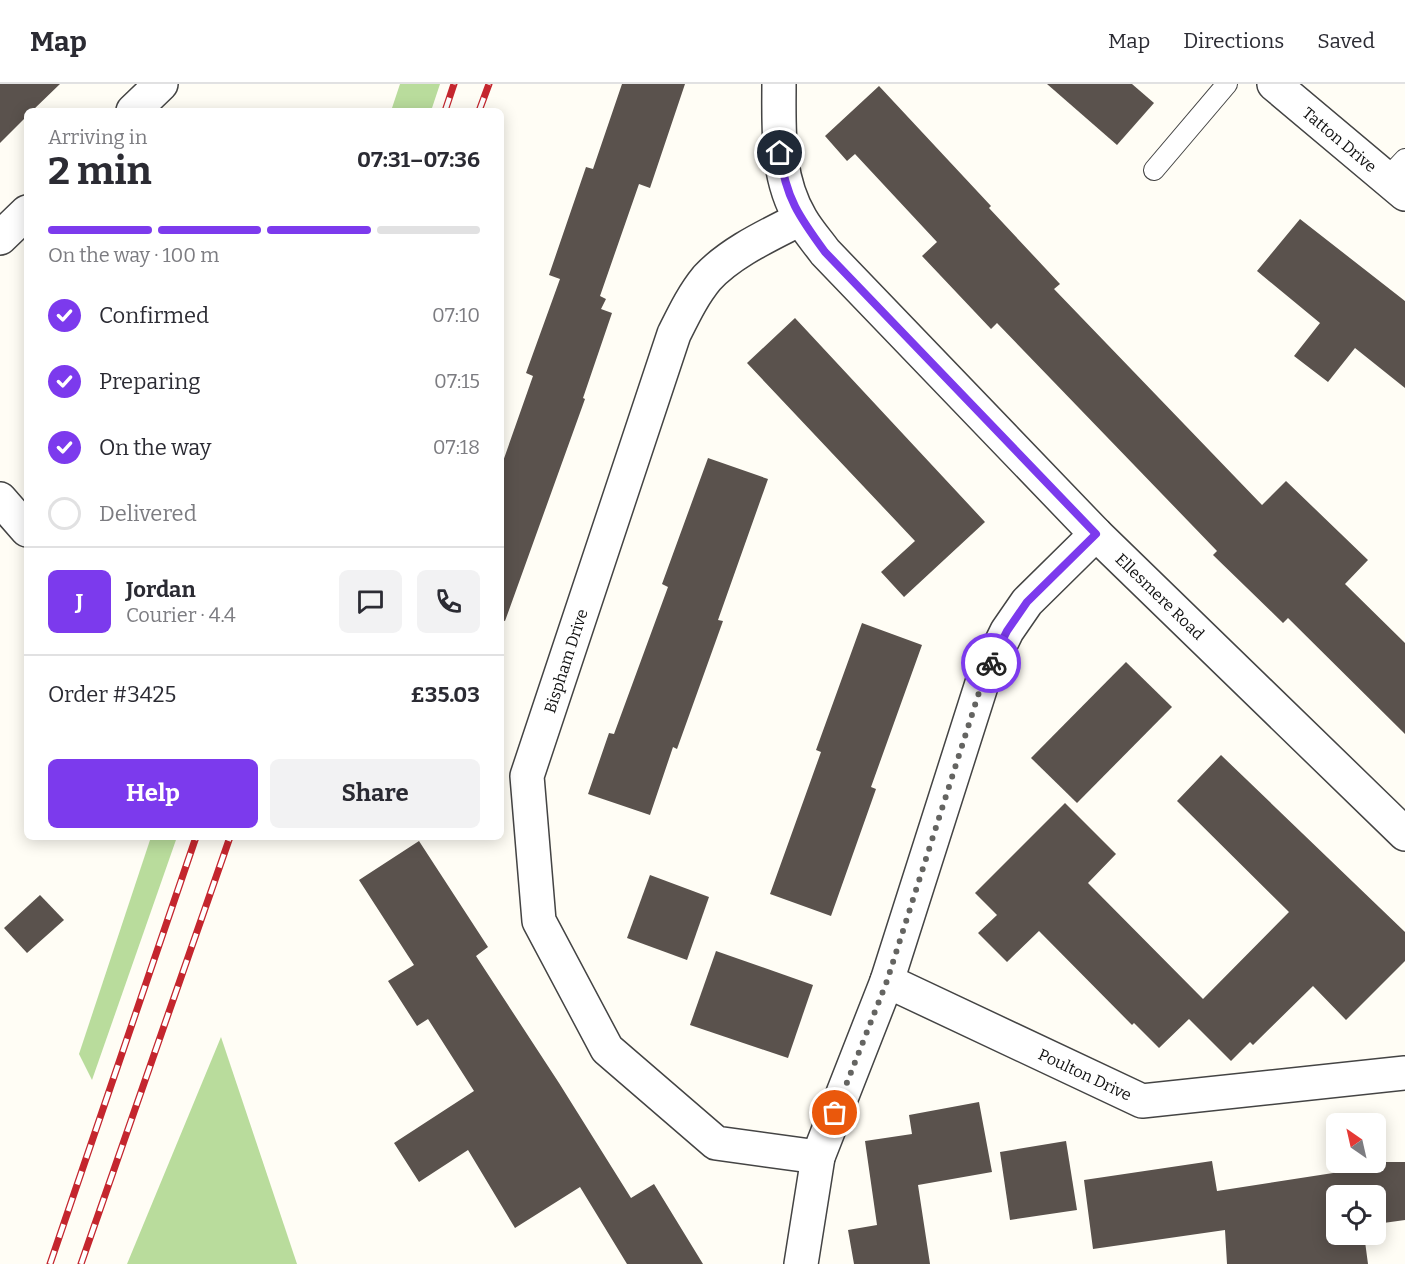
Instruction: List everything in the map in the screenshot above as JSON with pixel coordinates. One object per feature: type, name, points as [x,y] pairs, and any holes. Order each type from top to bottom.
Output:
[{"type":"street","points":[[136,108],[161,84]]},
{"type":"street","points":[[779,84],[778,139],[782,167],[788,194],[800,219]]},
{"type":"street","name":"Tatton Drive","points":[[1274,84],[1399,177]]},
{"type":"street","points":[[0,238],[24,215]]},
{"type":"street","name":"Ellesmere Road","points":[[800,219],[825,252],[1096,534],[1405,834]]},
{"type":"street","name":"Bispham Drive","points":[[800,219],[753,244],[708,277],[691,299],[674,334],[527,776],[539,921],[607,1049],[716,1143],[818,1157]]},
{"type":"street","points":[[0,499],[24,527]]},
{"type":"street","points":[[801,1264],[818,1157],[887,981],[983,680],[1007,631],[1027,602],[1096,534]]},
{"type":"street","name":"Poulton Drive","points":[[887,981],[1142,1101],[1405,1073]]},
{"type":"lane","points":[[1154,170],[1227,84]]},
{"type":"green space","points":[[400,84],[440,84],[432,108],[392,108]]},
{"type":"green space","points":[[150,840],[176,840],[92,1080],[79,1054]]},
{"type":"green space","points":[[221,1037],[297,1264],[127,1264]]},
{"type":"building","points":[[0,84],[60,84],[35,108],[24,108],[24,119],[0,143]]},
{"type":"building","points":[[622,84],[685,84],[650,188],[639,184],[600,296],[606,299],[601,309],[612,313],[583,398],[585,399],[505,621],[504,458],[533,376],[526,373],[560,279],[549,275],[586,167],[593,169]]},
{"type":"building","points":[[1047,84],[1132,84],[1154,103],[1117,145]]},
{"type":"building","points":[[879,86],[1060,284],[1054,289],[1262,505],[1286,481],[1368,560],[1345,584],[1405,643],[1405,734],[1288,618],[1283,623],[1213,555],[1217,551],[997,323],[991,329],[922,256],[937,242],[855,154],[847,161],[825,136]]},
{"type":"building","points":[[1300,219],[1405,301],[1405,388],[1355,348],[1328,382],[1294,356],[1320,323],[1257,271]]},
{"type":"building","points":[[795,318],[985,522],[904,597],[881,572],[915,541],[747,363]]},
{"type":"building","points":[[708,458],[768,479],[718,620],[723,621],[677,749],[673,747],[650,815],[588,794],[609,733],[614,734],[668,587],[662,584]]},
{"type":"building","points":[[862,623],[922,645],[871,787],[876,789],[831,916],[770,894],[821,752],[816,750]]},
{"type":"building","points":[[1126,662],[1172,707],[1077,803],[1031,758]]},
{"type":"building","points":[[1221,755],[1405,932],[1405,961],[1346,1020],[1313,986],[1253,1045],[1250,1042],[1231,1061],[1189,1019],[1159,1048],[1134,1023],[1132,1025],[1039,931],[1007,962],[978,933],[997,915],[975,893],[1065,803],[1116,854],[1088,883],[1203,999],[1289,912],[1177,801]]},
{"type":"building","points":[[419,841],[488,947],[476,956],[631,1198],[654,1184],[703,1264],[627,1264],[580,1187],[515,1228],[468,1150],[419,1182],[394,1143],[474,1091],[428,1019],[417,1026],[388,981],[414,965],[359,880]]},
{"type":"building","points":[[650,875],[709,897],[687,960],[627,938]]},
{"type":"building","points":[[40,895],[64,920],[27,953],[4,928]]},
{"type":"building","points":[[716,951],[813,985],[788,1058],[690,1025]]},
{"type":"building","points":[[979,1102],[992,1172],[918,1185],[930,1264],[854,1264],[848,1230],[877,1225],[865,1141],[912,1134],[909,1115]]},
{"type":"building","points":[[1066,1141],[1077,1210],[1010,1220],[1000,1152]]},
{"type":"building","points":[[1212,1161],[1217,1191],[1333,1173],[1386,1173],[1386,1162],[1405,1162],[1405,1220],[1386,1223],[1386,1185],[1326,1185],[1326,1245],[1365,1245],[1368,1264],[1227,1264],[1225,1230],[1093,1249],[1084,1180]]},
{"type":"railway","points":[[446,108],[454,84]]},
{"type":"railway","points":[[480,108],[489,84]]},
{"type":"railway","points":[[50,1264],[195,840]]},
{"type":"railway","points":[[81,1264],[229,840]]},
{"type":"way so far","points":[[835,1113],[887,981],[983,680],[991,663]]},
{"type":"route","points":[[780,153],[788,194],[800,219],[825,252],[1096,534],[1027,602],[1007,631],[991,663]]}]
